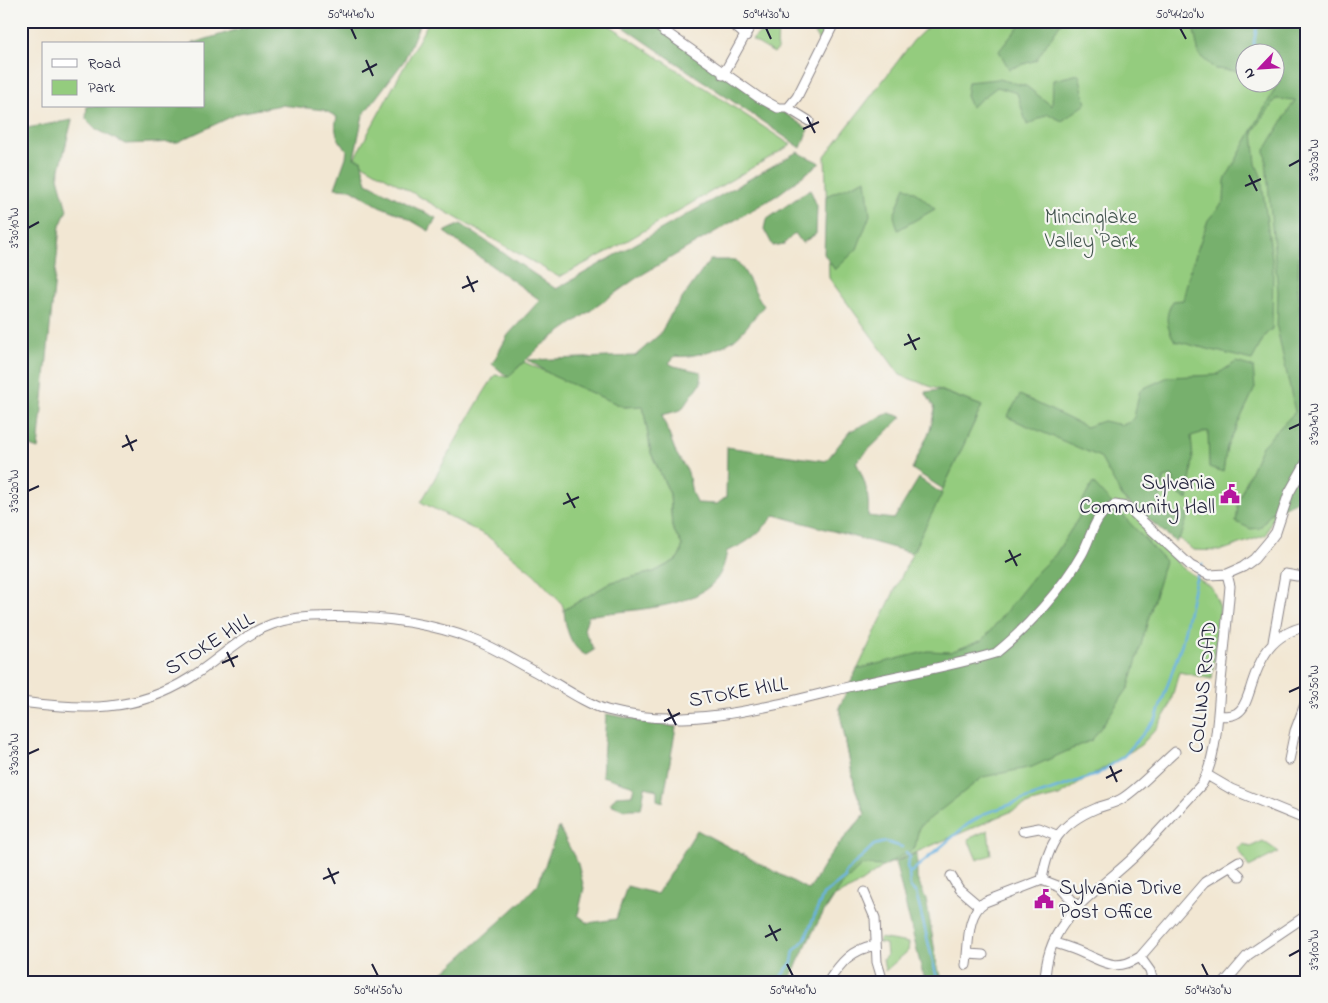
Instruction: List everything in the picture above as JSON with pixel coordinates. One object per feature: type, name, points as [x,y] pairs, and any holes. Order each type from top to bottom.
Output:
[{"type":"street","points":[[650,21],[723,75],[778,108],[788,108],[809,121]]},
{"type":"street","points":[[664,32],[673,21]]},
{"type":"street","points":[[729,21],[746,36]]},
{"type":"street","points":[[723,75],[753,21]]},
{"type":"street","points":[[788,108],[797,97],[835,21]]},
{"type":"street","points":[[1227,574],[1243,568],[1254,559],[1276,532],[1289,493],[1307,461]]},
{"type":"street","name":"STOKE HILL","points":[[21,702],[76,709],[142,700],[192,677],[244,637],[260,629],[291,619],[328,617],[374,619],[430,626],[476,640],[606,709],[680,719],[769,705],[996,653],[1044,606],[1081,555],[1100,514],[1115,505],[1127,507],[1199,570],[1214,575],[1227,574]]},
{"type":"street","name":"COLLINS ROAD","points":[[1046,982],[1049,958],[1062,924],[1077,906],[1138,852],[1202,784],[1207,775],[1215,748],[1230,586],[1227,574]]},
{"type":"street","points":[[1218,715],[1230,716],[1239,712],[1246,703],[1257,669],[1273,642],[1285,574],[1297,576]]},
{"type":"street","points":[[1273,642],[1307,626]]},
{"type":"street","points":[[1289,760],[1295,732],[1307,699]]},
{"type":"street","points":[[1295,732],[1307,733]]},
{"type":"street","points":[[1042,880],[1045,860],[1056,835],[1079,817],[1122,799],[1175,752]]},
{"type":"street","points":[[1207,775],[1231,789],[1307,820]]},
{"type":"street","points":[[1023,831],[1039,828],[1056,835]]},
{"type":"street","points":[[1055,943],[1112,965],[1129,964],[1140,957],[1205,882],[1232,868],[1239,861]]},
{"type":"street","points":[[1232,868],[1240,876]]},
{"type":"street","points":[[963,875],[952,878],[969,899],[979,906]]},
{"type":"street","points":[[966,965],[972,920],[979,906],[1042,880],[1060,887],[1077,906]]},
{"type":"street","points":[[864,892],[875,918],[877,962],[883,982]]},
{"type":"street","points":[[1225,982],[1248,955],[1307,915]]},
{"type":"street","points":[[828,982],[846,957],[859,949],[875,945]]},
{"type":"street","points":[[968,954],[983,955]]},
{"type":"street","points":[[1140,957],[1153,982]]},
{"type":"green space","points":[[265,21],[421,21],[404,61],[363,115],[354,158],[361,160],[367,183],[436,218],[429,231],[402,215],[379,206],[351,189],[335,188],[347,150],[337,135],[335,127],[337,117],[324,110],[281,105],[239,113],[178,142],[125,144],[96,129],[86,119],[87,108],[205,108],[205,42],[197,42]]},
{"type":"green space","points":[[429,21],[603,21],[791,145],[613,249],[559,277],[354,159]]},
{"type":"green space","points":[[615,21],[650,21],[808,129],[801,148]]},
{"type":"green space","points":[[770,21],[778,24],[777,50],[774,53],[752,40],[759,33],[766,35]]},
{"type":"green space","points":[[808,21],[821,21],[825,34],[819,41]]},
{"type":"green space","name":"Mincinglake Valley Park","points":[[934,21],[1307,21],[1307,452],[1283,490],[1266,535],[1220,551],[1193,550],[1173,533],[1123,498],[1180,566],[1212,588],[1220,607],[1212,679],[1179,672],[1169,708],[1156,729],[1141,745],[1059,796],[1031,803],[884,866],[853,888],[835,896],[826,910],[830,855],[865,814],[855,788],[839,708],[982,406],[900,375],[829,278],[825,156],[914,40]]},
{"type":"green space","points":[[1023,21],[1062,21],[1036,60],[1009,69],[999,51]]},
{"type":"green space","points":[[1192,21],[1307,21],[1307,116],[1301,160],[1298,287],[1302,331],[1307,352],[1307,496],[1270,514],[1260,528],[1251,529],[1236,522],[1239,498],[1262,446],[1295,412],[1277,328],[1278,292],[1265,150],[1295,100],[1276,99],[1253,132],[1256,164],[1261,176],[1273,266],[1272,329],[1266,334],[1252,360],[1175,341],[1168,326],[1168,312],[1173,301],[1183,300],[1190,271],[1208,220],[1224,201],[1225,180],[1273,92],[1286,92],[1286,42],[1236,42],[1236,71],[1215,69],[1199,55]]},
{"type":"green space","points":[[1079,74],[1086,104],[1062,121],[1048,114],[1027,125],[1017,93],[997,87],[971,107],[966,96],[968,82],[998,79],[1026,86],[1052,106],[1053,80]]},
{"type":"green space","points":[[72,120],[58,177],[67,210],[60,226],[38,449],[21,443],[21,129]]},
{"type":"green space","points":[[797,152],[820,163],[776,196],[638,277],[542,345],[508,377],[492,364],[508,335],[540,300],[444,232],[461,224],[556,289]]},
{"type":"green space","points":[[866,179],[870,215],[857,249],[835,270],[824,254],[826,196]]},
{"type":"green space","points":[[905,186],[935,209],[898,230],[894,216]]},
{"type":"green space","points":[[810,189],[817,206],[816,234],[802,243],[795,233],[784,244],[773,246],[764,229],[766,220]]},
{"type":"green space","points":[[710,260],[736,260],[764,306],[741,334],[732,341],[704,353],[681,357],[675,356],[669,363],[674,366],[701,372],[701,383],[681,410],[662,415],[676,453],[688,472],[692,493],[697,503],[717,504],[726,497],[727,447],[826,461],[850,431],[889,413],[902,417],[856,462],[866,488],[868,516],[894,519],[919,478],[942,494],[912,553],[775,515],[753,537],[727,551],[718,577],[705,590],[690,598],[656,607],[588,616],[584,630],[594,650],[586,655],[576,647],[569,636],[564,610],[612,582],[654,572],[676,560],[681,553],[682,545],[672,527],[670,494],[651,453],[643,406],[624,407],[553,376],[528,360],[635,356],[660,334],[671,314]]},
{"type":"green space","points":[[524,362],[624,407],[643,405],[651,453],[670,494],[672,527],[682,545],[681,553],[676,560],[654,572],[612,582],[564,610],[562,604],[534,574],[487,536],[421,502],[495,375],[508,377]]},
{"type":"green space","points":[[1236,362],[1253,367],[1255,388],[1227,447],[1223,472],[1209,467],[1208,431],[1191,436],[1193,459],[1188,500],[1180,495],[1172,476],[1164,478],[1158,507],[1172,519],[1177,519],[1180,510],[1188,515],[1182,534],[1176,542],[1123,498],[1100,457],[1007,417],[1020,395],[1086,427],[1103,421],[1122,425],[1130,422],[1134,417],[1140,390],[1168,377],[1216,375]]},
{"type":"green space","points":[[939,390],[982,406],[943,489],[912,469],[930,430],[935,409],[925,392]]},
{"type":"green space","points":[[1093,483],[1165,561],[1129,687],[1092,740],[1032,767],[983,777],[919,827],[915,848],[884,866],[863,865],[850,876],[839,889],[820,919],[788,982],[420,982],[440,974],[451,966],[538,884],[559,827],[578,864],[584,888],[578,915],[588,923],[616,919],[627,886],[657,894],[697,830],[809,890],[830,855],[865,814],[855,788],[839,708],[857,669],[928,651],[950,652],[983,640],[1039,570],[1055,555],[1079,517],[1079,507]]},
{"type":"green space","points":[[606,714],[676,727],[663,802],[657,800],[657,790],[645,787],[641,809],[622,809],[610,804],[616,796],[632,795],[634,786],[602,776]]},
{"type":"green space","points":[[988,830],[991,855],[977,860],[968,839]]},
{"type":"green space","points":[[1263,841],[1279,852],[1249,867],[1237,848],[1244,844],[1250,847]]},
{"type":"green space","points":[[917,853],[917,879],[926,899],[938,969],[944,982],[927,982],[922,971],[895,862]]},
{"type":"green space","points":[[879,938],[909,943],[908,951],[885,971],[883,959],[887,955],[886,944],[879,943]]},
{"type":"waterway","points":[[1254,42],[1258,21]]},
{"type":"waterway","points":[[906,852],[910,857],[907,866],[909,872],[911,872],[968,824],[986,813],[1098,774],[1124,756],[1156,719],[1182,643],[1195,582],[1202,564]]},
{"type":"waterway","points":[[777,982],[792,962],[794,951],[805,939],[823,895],[845,878],[845,873],[874,845],[886,842],[902,847]]},
{"type":"waterway","points":[[909,872],[910,887],[916,893],[938,982]]},
{"type":"place","name":"Sylvania Community Hall","points":[[1230,494]]},
{"type":"place","name":"Sylvania Drive Post Office","points":[[1044,899]]}]
